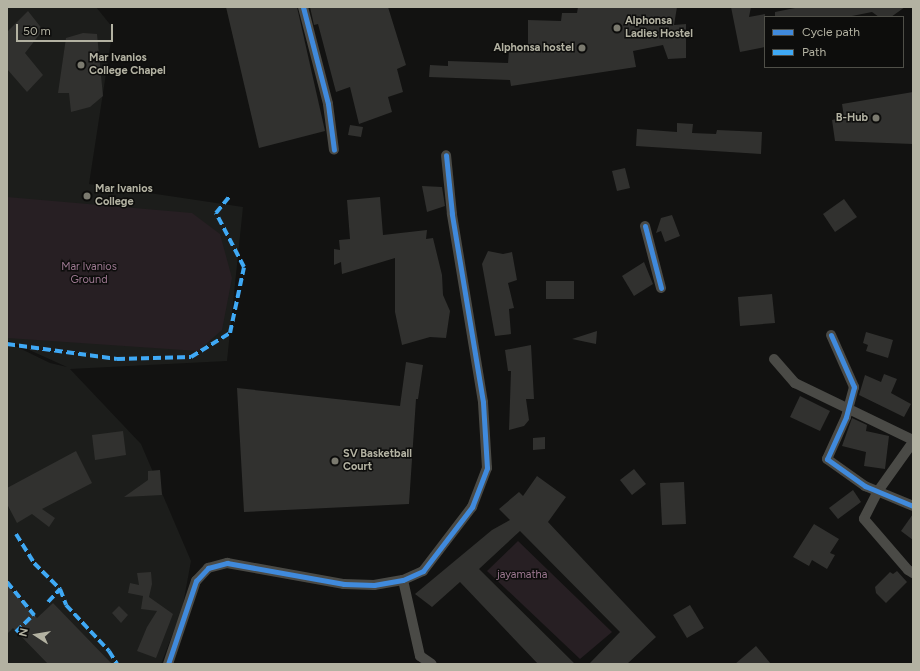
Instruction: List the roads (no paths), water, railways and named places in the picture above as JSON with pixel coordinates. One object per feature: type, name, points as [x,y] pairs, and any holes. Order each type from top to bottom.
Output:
[{"type":"street","points":[[303,7],[328,104],[334,150]]},
{"type":"street","points":[[168,664],[196,581],[201,572],[217,564],[227,563],[344,584],[374,585],[403,580],[423,571],[472,507],[487,468],[483,402],[452,214],[446,155]]},
{"type":"street","points":[[645,226],[661,288]]},
{"type":"street","points":[[831,335],[854,387],[848,409],[827,459],[866,486],[913,506]]},
{"type":"street","points":[[774,359],[796,383],[913,441],[878,491],[864,519],[908,570],[913,573]]},
{"type":"street","points":[[403,580],[421,660],[432,664]]},
{"type":"place","name":"Alphonsa Ladies Hostel","points":[[617,28]]},
{"type":"place","name":"Alphonsa hostel","points":[[582,48]]},
{"type":"place","name":"Mar Ivanios College Chapel","points":[[81,65]]},
{"type":"place","name":"B-Hub","points":[[876,118]]},
{"type":"place","name":"Mar Ivanios College","points":[[87,196]]},
{"type":"place","name":"SV Basketball Court","points":[[335,461]]},
{"type":"park label","name":"Mar Ivanios Ground","points":[[89,274]]},
{"type":"park label","name":"jayamatha","points":[[522,575]]}]
